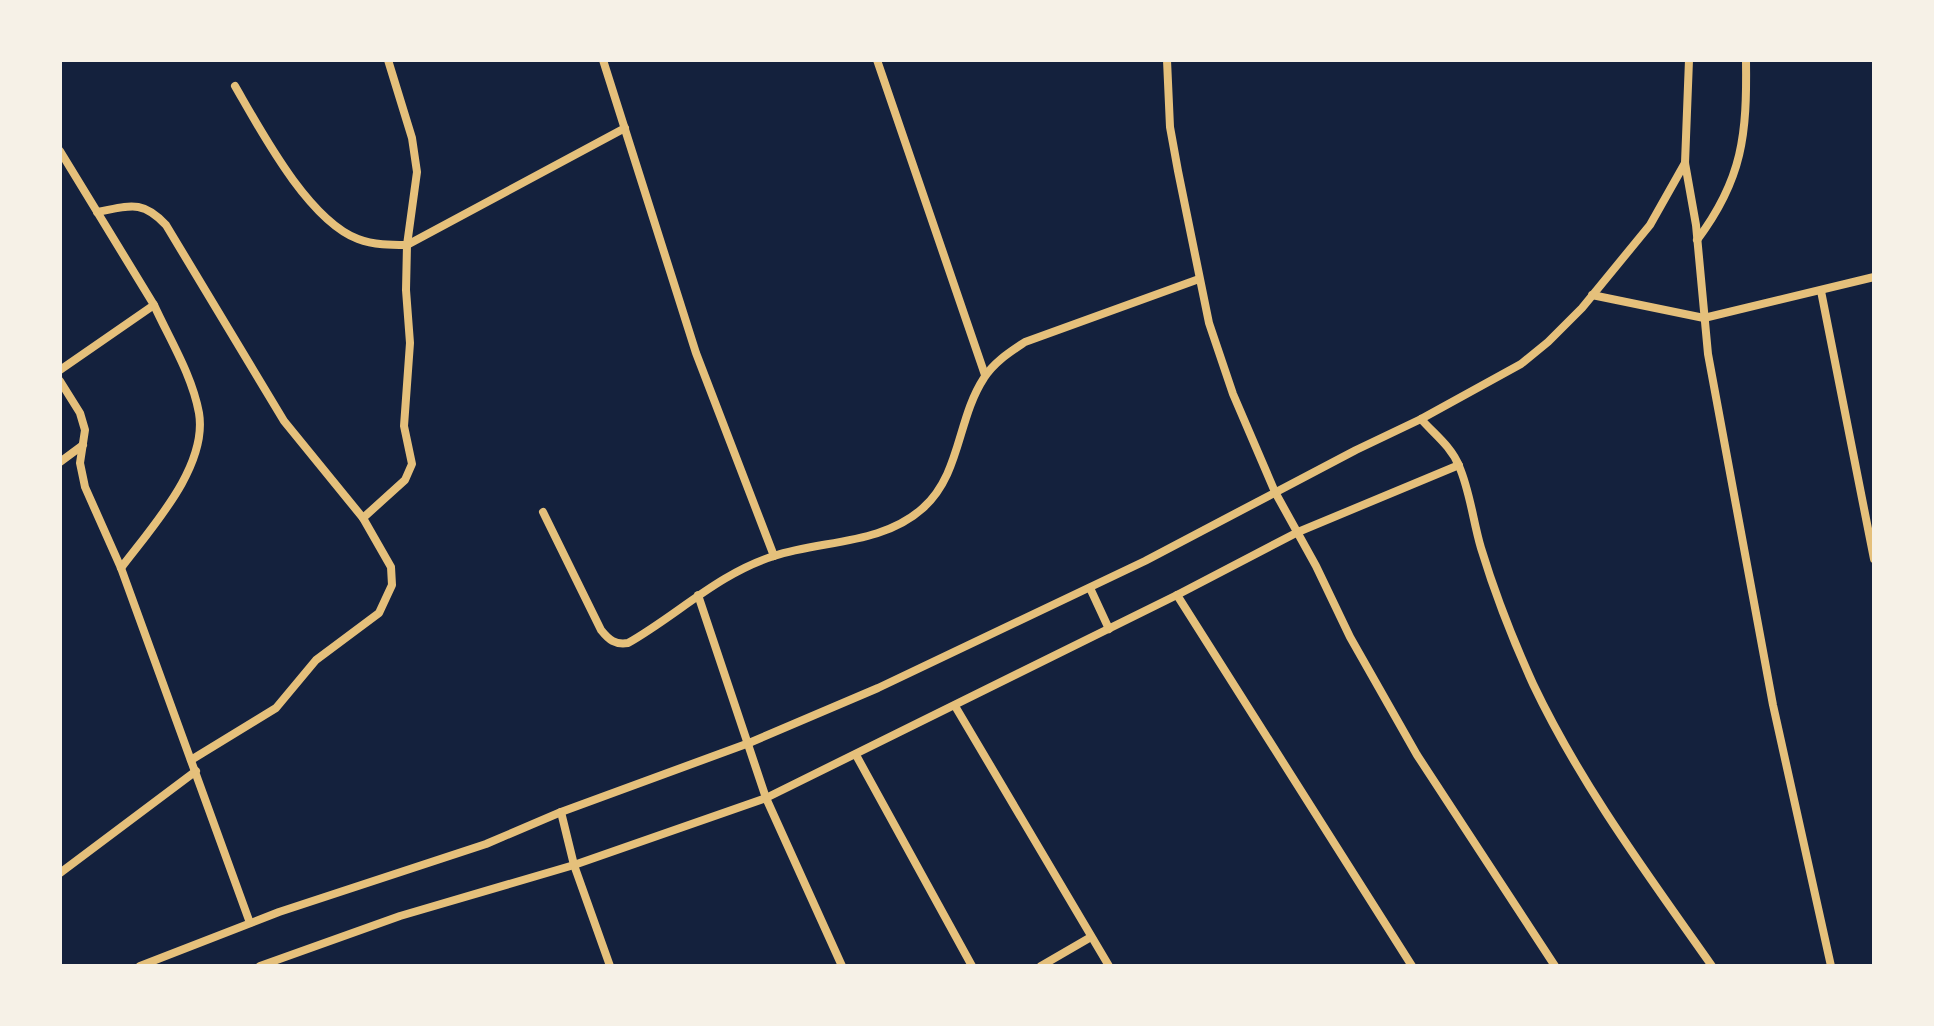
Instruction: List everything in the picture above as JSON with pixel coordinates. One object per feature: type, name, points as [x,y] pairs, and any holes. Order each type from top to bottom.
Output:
[{"type":"street","points":[[363,518],[405,480],[412,464],[404,426],[410,343],[406,290],[407,245],[416,199],[417,172],[412,138],[388,60]]},
{"type":"street","points":[[603,60],[701,368],[774,556]]},
{"type":"street","points":[[877,60],[985,375]]},
{"type":"street","points":[[1167,60],[1170,127],[1199,279],[1209,323],[1233,394],[1275,492],[1350,637],[1417,755],[1555,966]]},
{"type":"street","points":[[1689,60],[1685,163],[1696,225],[1704,318],[1721,427],[1773,705],[1831,966]]},
{"type":"street","points":[[1697,240],[1731,187],[1747,108],[1746,60]]},
{"type":"street","points":[[235,86],[279,163],[308,198],[355,238],[373,243],[407,245],[625,128]]},
{"type":"street","points":[[60,151],[154,305],[190,381],[199,416],[197,445],[175,496],[121,568]]},
{"type":"street","points":[[140,966],[250,923],[486,844],[561,812],[749,743],[1091,592],[1521,364],[1548,342],[1592,295],[1650,225],[1685,163]]},
{"type":"street","points":[[97,212],[132,205],[145,207],[166,225],[284,421],[363,518],[391,567],[392,585],[379,613],[316,660],[276,708],[191,760]]},
{"type":"street","points":[[1592,295],[1704,318],[1874,277]]},
{"type":"street","points":[[543,512],[601,630],[618,645],[635,639],[698,595],[774,556],[853,540],[900,524],[939,492],[985,375],[1007,353],[1025,342],[1199,279]]},
{"type":"street","points":[[1821,291],[1874,559]]},
{"type":"street","points":[[60,370],[154,305]]},
{"type":"street","points":[[60,381],[80,413],[85,430],[80,474],[121,568],[250,923]]},
{"type":"street","points":[[1421,419],[1446,444],[1459,465],[1481,548],[1504,615],[1532,682],[1567,751],[1614,826],[1712,966]]},
{"type":"street","points":[[60,462],[84,444]]},
{"type":"street","points":[[260,966],[400,916],[574,865],[766,798],[1298,532],[1459,465]]},
{"type":"street","points":[[1091,592],[1109,629]]},
{"type":"street","points":[[698,595],[766,798],[842,966]]},
{"type":"street","points":[[1177,595],[1412,966]]},
{"type":"street","points":[[955,706],[1109,966]]},
{"type":"street","points":[[856,755],[972,966]]},
{"type":"street","points":[[60,873],[196,771]]},
{"type":"street","points":[[561,812],[574,865],[610,966]]},
{"type":"street","points":[[1041,966],[1091,937]]}]
